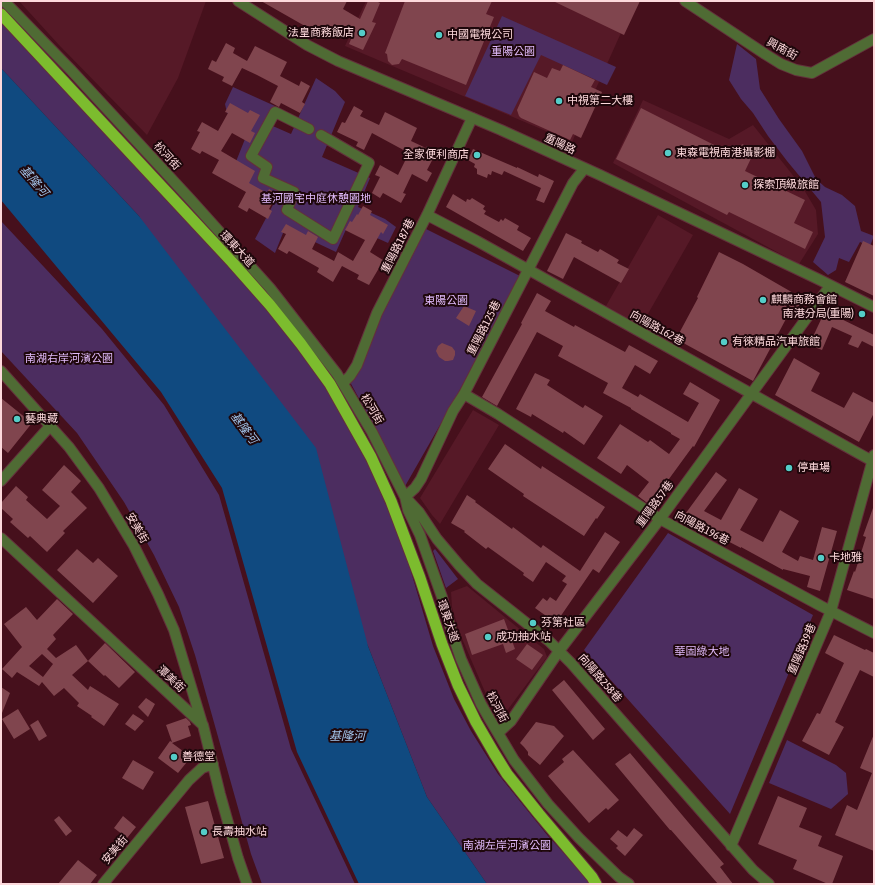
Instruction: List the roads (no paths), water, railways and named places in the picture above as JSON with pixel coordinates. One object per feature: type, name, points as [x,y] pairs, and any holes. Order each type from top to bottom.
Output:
[{"type":"highway","name":"環東大道","points":[[1,14],[232,262],[297,338],[330,384],[371,457],[391,501],[418,571],[442,644],[458,685],[476,722],[507,774],[592,877],[596,884]]},
{"type":"street","name":"松河街","points":[[4,1],[71,70],[270,288],[337,374],[372,432],[405,497],[408,510],[420,535],[461,659],[481,704],[514,760],[548,804],[579,838],[619,877],[629,884]]},
{"type":"street","name":"重陽路","points":[[238,1],[307,45],[338,61],[508,133],[799,270],[874,307]]},
{"type":"street","name":"興南街","points":[[685,1],[781,64],[796,70],[812,73],[874,39]]},
{"type":"street","points":[[309,129],[275,112],[251,156],[267,166],[263,178],[294,192],[287,210],[333,238],[369,163],[321,135]]},
{"type":"street","name":"重陽路187巷","points":[[343,383],[350,376],[357,365],[377,313],[427,215],[472,118]]},
{"type":"street","name":"重陽路125巷","points":[[405,497],[415,488],[421,479],[453,411],[464,394],[573,183],[584,169]]},
{"type":"street","name":"向陽路162巷","points":[[427,215],[477,241],[750,394],[873,460]]},
{"type":"street","name":"重陽路57巷","points":[[498,733],[511,721],[559,651],[660,518],[830,286]]},
{"type":"street","name":"安美街","points":[[1,371],[70,447],[99,488],[134,546],[174,630],[203,725]]},
{"type":"street","name":"向陽路196巷","points":[[464,394],[498,414],[660,518],[874,633]]},
{"type":"street","points":[[1,481],[51,426]]},
{"type":"street","name":"重陽路39巷","points":[[731,846],[831,611],[873,460]]},
{"type":"street","name":"向陽路258巷","points":[[405,497],[419,512],[436,539],[459,565],[478,584],[549,642],[571,663],[731,846],[753,870],[769,884]]},
{"type":"street","name":"潭美街","points":[[1,538],[203,725]]},
{"type":"street","points":[[203,725],[220,794],[247,884]]},
{"type":"street","name":"安美街","points":[[103,884],[189,780],[202,768],[213,764]]},
{"type":"water","name":"基隆河","points":[[1,68],[139,216],[316,448],[368,646],[427,797],[487,884],[359,884],[297,752],[222,488],[161,392],[1,200]]},
{"type":"place","name":"法皇商務飯店","points":[[362,33]]},
{"type":"place","name":"中國電視公司","points":[[439,35]]},
{"type":"place","name":"中視第二大樓","points":[[559,101]]},
{"type":"place","name":"東森電視南港攝影棚","points":[[668,153]]},
{"type":"place","name":"全家便利商店","points":[[477,155]]},
{"type":"place","name":"探索頂級旅館","points":[[745,185]]},
{"type":"place","name":"麒麟商務會館","points":[[763,300]]},
{"type":"place","name":"南港分局(重陽)","points":[[862,314]]},
{"type":"place","name":"有徠精品汽車旅館","points":[[724,342]]},
{"type":"place","name":"藝典藏","points":[[17,419]]},
{"type":"place","name":"停車場","points":[[789,468]]},
{"type":"place","name":"卡地雅","points":[[821,558]]},
{"type":"place","name":"芬第社區","points":[[533,623]]},
{"type":"place","name":"成功抽水站","points":[[488,637]]},
{"type":"place","name":"善德堂","points":[[174,757]]},
{"type":"place","name":"長壽抽水站","points":[[204,832]]},
{"type":"park label","name":"重陽公園","points":[[513,52]]},
{"type":"park label","name":"基河國宅中庭休憩園地","points":[[316,199]]},
{"type":"park label","name":"東陽公園","points":[[446,301]]},
{"type":"park label","name":"南湖右岸河濱公園","points":[[69,359]]},
{"type":"park label","name":"華固綠大地","points":[[702,652]]},
{"type":"park label","name":"南湖左岸河濱公園","points":[[507,846]]}]
